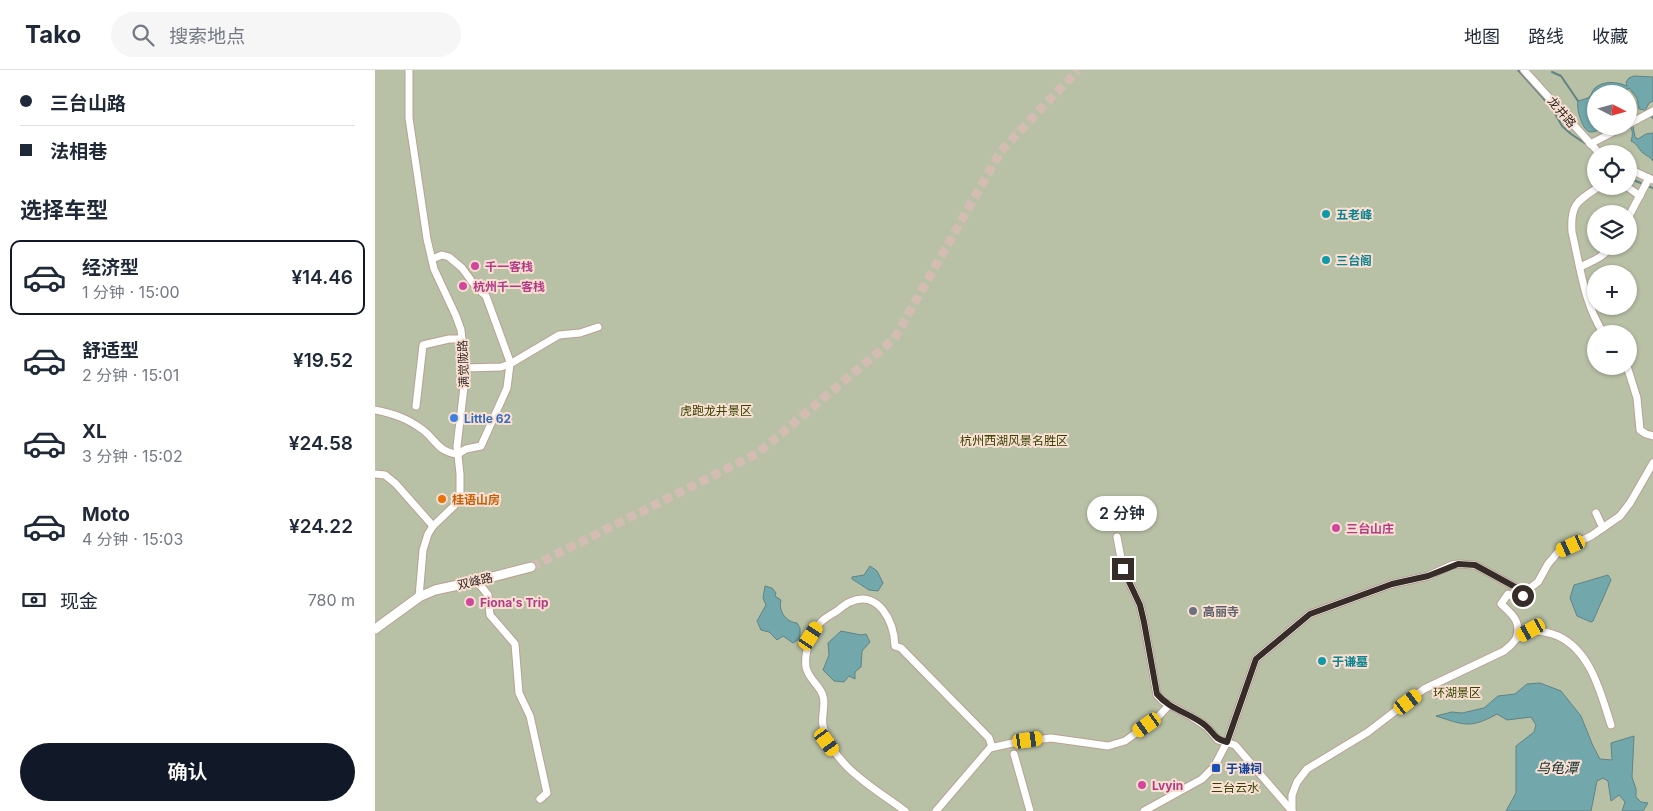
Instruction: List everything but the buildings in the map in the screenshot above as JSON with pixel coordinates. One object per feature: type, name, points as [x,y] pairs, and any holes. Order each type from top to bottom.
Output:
[{"type":"main road","name":"双峰路","points":[[419,596],[435,590],[531,567]]},
{"type":"main road","points":[[375,629],[419,596]]},
{"type":"street","name":"满觉陇路","points":[[409,70],[409,118],[427,239],[431,259],[438,278],[456,316],[462,339],[464,368],[464,388],[457,446],[461,484],[454,506],[433,526],[423,550],[419,596]]},
{"type":"street","name":"龙井路","points":[[1524,70],[1590,144]]},
{"type":"street","points":[[1637,120],[1653,111]]},
{"type":"street","points":[[1590,144],[1608,135]]},
{"type":"street","points":[[1635,205],[1648,182],[1637,174]]},
{"type":"street","points":[[1587,195],[1579,200],[1573,208],[1571,232],[1585,286],[1586,298],[1600,325]]},
{"type":"street","points":[[375,410],[396,414],[424,430],[439,447],[449,454],[458,454],[466,449],[481,446],[507,388],[510,364],[486,296],[449,256],[442,255],[431,259]]},
{"type":"street","points":[[1580,267],[1603,255]]},
{"type":"street","points":[[464,368],[501,367],[510,364],[559,335],[580,334],[597,327]]},
{"type":"street","points":[[416,406],[423,345],[449,339],[462,339]]},
{"type":"street","points":[[1630,375],[1637,398],[1640,430],[1653,436]]},
{"type":"street","points":[[1144,811],[1202,779],[1214,767],[1227,742],[1256,659],[1310,614],[1392,584],[1428,576],[1458,564],[1475,565],[1517,588],[1524,590],[1530,588],[1538,582],[1548,564],[1559,551],[1582,541],[1625,511],[1653,463]]},
{"type":"street","points":[[375,474],[385,474],[433,526]]},
{"type":"street","points":[[1596,513],[1603,528]]},
{"type":"street","points":[[1117,537],[1123,569],[1140,605],[1157,694],[1164,702],[1207,727],[1218,740],[1235,745],[1292,810]]},
{"type":"street","points":[[477,581],[488,595],[489,615],[515,644],[519,693],[530,716],[547,793],[540,799]]},
{"type":"street","points":[[1292,810],[1292,794],[1297,782],[1307,769],[1368,732],[1424,690],[1511,646],[1516,638],[1519,624],[1516,618],[1501,604],[1507,594],[1521,601],[1524,590]]},
{"type":"street","points":[[905,811],[844,764],[827,742],[822,724],[823,695],[807,673],[805,665],[811,636],[820,622],[850,602],[870,599],[879,604],[888,617],[895,646],[901,648],[989,738],[992,747]]},
{"type":"street","points":[[1516,638],[1531,630],[1559,637],[1572,645],[1584,660],[1595,679],[1611,725]]},
{"type":"street","points":[[936,811],[989,748],[1051,738],[1108,746],[1125,741],[1158,717],[1169,705]]},
{"type":"street","points":[[1014,754],[1029,811]]},
{"type":"green space","name":"虎跑龙井景区","points":[[375,70],[1653,70],[1653,811],[375,811]]},
{"type":"water","points":[[1634,76],[1653,77],[1653,101],[1649,103],[1646,109],[1653,116],[1653,119],[1644,110],[1639,109],[1637,85],[1627,85],[1626,82]]},
{"type":"water","points":[[1607,83],[1623,85],[1599,85]]},
{"type":"water","points":[[1587,98],[1587,130],[1580,119],[1578,101]]},
{"type":"water","points":[[1653,133],[1653,161],[1631,141],[1632,135],[1635,135],[1638,139],[1646,134]]},
{"type":"water","points":[[870,566],[877,571],[883,583],[878,591],[869,590],[852,579],[852,577],[864,575]]},
{"type":"water","points":[[1608,575],[1611,580],[1593,621],[1591,622],[1577,616],[1570,598],[1574,585]]},
{"type":"water","points":[[765,586],[772,588],[776,593],[775,596],[781,600],[782,612],[786,618],[797,623],[800,628],[800,638],[793,643],[783,636],[777,640],[769,632],[761,630],[757,621],[766,605],[763,598]]},
{"type":"water","points":[[841,631],[861,635],[866,634],[870,642],[862,651],[861,667],[855,672],[855,679],[849,676],[844,682],[834,681],[823,670],[829,655],[828,643]]},
{"type":"water","name":"乌龟潭","points":[[1540,683],[1561,691],[1581,716],[1600,759],[1612,760],[1611,743],[1634,736],[1632,777],[1636,789],[1636,797],[1641,802],[1648,803],[1643,811],[1622,811],[1625,802],[1619,795],[1611,801],[1608,781],[1603,778],[1597,781],[1591,811],[1506,811],[1516,793],[1516,746],[1534,732],[1536,725],[1531,717],[1507,720],[1497,714],[1480,722],[1467,724],[1436,716],[1484,708],[1498,696],[1515,694],[1527,684]]},
{"type":"waterway","points":[[1518,70],[1552,108],[1562,126],[1588,145]]},
{"type":"waterway","points":[[1552,72],[1561,76],[1578,101]]},
{"type":"waterway","points":[[1637,181],[1643,184]]},
{"type":"waterway","points":[[1647,186],[1653,188]]},
{"type":"tunnel","points":[[531,567],[758,453],[894,339],[1001,151],[1078,70]]},
{"type":"place","name":"五老峰","points":[[1326,214]]},
{"type":"place","name":"三台阁","points":[[1326,260]]},
{"type":"place","name":"千一客栈","points":[[475,266]]},
{"type":"place","name":"杭州千一客栈","points":[[463,286]]},
{"type":"place","name":"Little 62","points":[[454,418]]},
{"type":"place","name":"桂语山房","points":[[442,499]]},
{"type":"place","name":"三台山庄","points":[[1336,528]]},
{"type":"place","name":"Fiona's Trip","points":[[470,602]]},
{"type":"place","name":"高丽寺","points":[[1193,611]]},
{"type":"place","name":"于谦墓","points":[[1322,661]]},
{"type":"place","name":"于谦祠","points":[[1216,768]]},
{"type":"place","name":"Lvyin","points":[[1142,785]]},
{"type":"route","points":[[1123,569],[1140,605],[1157,694],[1164,702],[1207,727],[1218,740],[1227,742],[1256,659],[1310,614],[1392,584],[1428,576],[1458,564],[1475,565],[1524,590],[1523,596]]},
{"type":"park label","name":"杭州西湖风景名胜区","points":[[1014,440]]},
{"type":"park label","name":"环湖景区","points":[[1457,692]]},
{"type":"park label","name":"三台云水","points":[[1235,787]]}]
